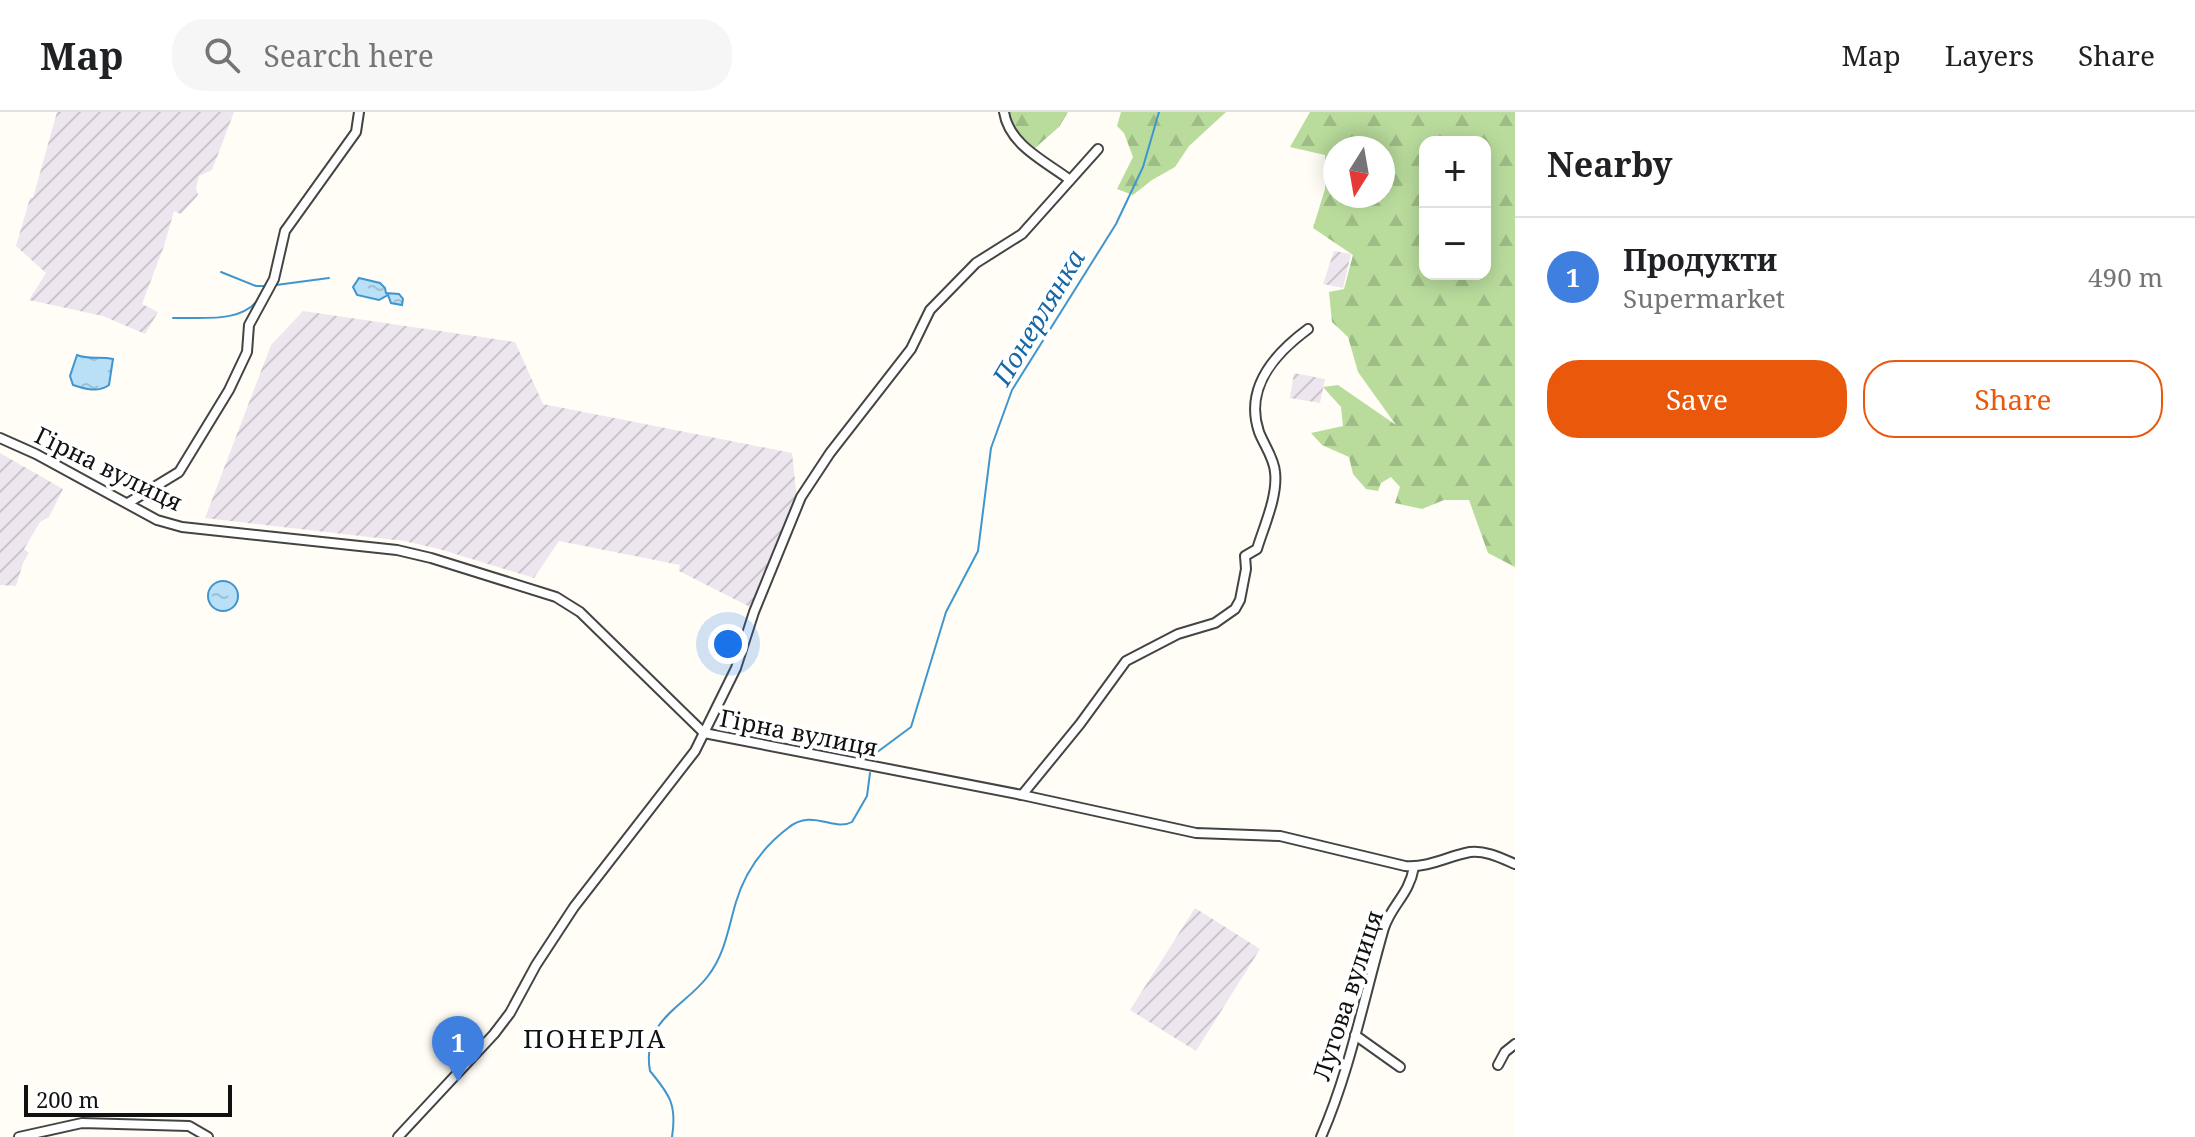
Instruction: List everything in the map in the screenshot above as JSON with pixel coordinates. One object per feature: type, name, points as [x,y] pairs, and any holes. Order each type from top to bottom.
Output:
[{"type":"street","points":[[128,503],[179,472],[229,390],[247,352],[249,325],[274,279],[285,231],[356,132],[359,112]]},
{"type":"street","points":[[1004,112],[1013,138],[1070,180]]},
{"type":"street","points":[[398,1137],[494,1034],[574,907],[695,751],[741,657],[754,612],[801,497],[830,453],[911,349],[930,310],[976,263],[1022,234],[1098,149]]},
{"type":"street","points":[[1022,795],[1126,661],[1178,634],[1215,623],[1235,609],[1240,600],[1246,569],[1245,556],[1257,549],[1275,484],[1273,461],[1264,445],[1255,411],[1258,389],[1268,367],[1279,353],[1308,329]]},
{"type":"street","name":"Гірна вулиця","points":[[0,438],[36,454],[157,520],[182,527],[408,553],[556,597],[580,612],[704,733],[1022,795],[1196,833],[1280,836],[1414,867],[1471,852],[1489,854],[1515,864]]},
{"type":"street","name":"Лугова вулиця","points":[[1321,1137],[1355,1035],[1386,923],[1411,884],[1414,867]]},
{"type":"street","points":[[1355,1035],[1400,1067]]},
{"type":"street","points":[[1498,1065],[1505,1052],[1515,1044]]},
{"type":"street","points":[[19,1137],[82,1123],[180,1125],[195,1128],[208,1137]]},
{"type":"shaded area","points":[[57,112],[234,112],[212,170],[199,176],[198,195],[181,214],[174,211],[142,304],[158,312],[145,334],[103,316],[29,300],[46,273],[16,246]]},
{"type":"shaded area","points":[[1334,251],[1351,254],[1343,288],[1323,284]]},
{"type":"shaded area","points":[[303,311],[515,342],[543,404],[792,453],[797,499],[752,608],[679,571],[680,565],[559,541],[534,578],[404,541],[205,518],[271,345]]},
{"type":"shaded area","points":[[1294,373],[1325,379],[1320,403],[1290,398]]},
{"type":"shaded area","points":[[0,453],[63,489],[49,517],[40,522],[24,549],[29,553],[16,586],[0,585]]},
{"type":"shaded area","points":[[1195,908],[1260,949],[1196,1051],[1130,1010]]},
{"type":"green space","points":[[1009,112],[1068,112],[1059,127],[1035,148],[1016,133]]},
{"type":"green space","points":[[1121,112],[1226,112],[1189,146],[1175,167],[1133,195],[1117,189],[1133,157],[1124,133],[1117,126]]},
{"type":"green space","points":[[1310,112],[1515,112],[1515,567],[1488,553],[1469,500],[1444,500],[1422,509],[1395,503],[1400,487],[1391,477],[1381,483],[1378,491],[1366,489],[1353,474],[1349,457],[1322,445],[1311,433],[1343,426],[1341,407],[1323,387],[1338,385],[1396,425],[1358,372],[1348,337],[1332,322],[1329,292],[1344,289],[1353,255],[1313,228],[1323,196],[1323,208],[1395,208],[1395,136],[1323,136],[1323,155],[1290,147]]},
{"type":"water","points":[[359,278],[380,283],[386,293],[399,294],[403,299],[402,305],[391,303],[388,295],[379,300],[357,295],[353,287]]},
{"type":"water","points":[[77,355],[113,359],[109,385],[96,390],[73,385],[70,376]]},
{"type":"water","points":[[223,581],[234,585],[238,596],[234,607],[223,611],[212,607],[208,596],[212,585]]},
{"type":"waterway","name":"Понерлянка","points":[[873,758],[911,727],[946,612],[978,551],[991,448],[1012,390],[1116,224],[1143,167],[1159,112]]},
{"type":"waterway","points":[[221,272],[256,286],[265,286]]},
{"type":"waterway","points":[[276,285],[329,278]]},
{"type":"waterway","points":[[173,318],[232,315],[253,306],[260,297]]},
{"type":"waterway","name":"Понерлянка","points":[[672,1137],[673,1108],[663,1087],[650,1071],[649,1053],[658,1027],[714,968],[740,891],[763,852],[797,822],[852,822],[867,796],[870,773]]},
{"type":"place","name":"Продукти","points":[[458,1082]]},
{"type":"district","name":"ПОНЕРЛА","points":[[595,1038]]}]
